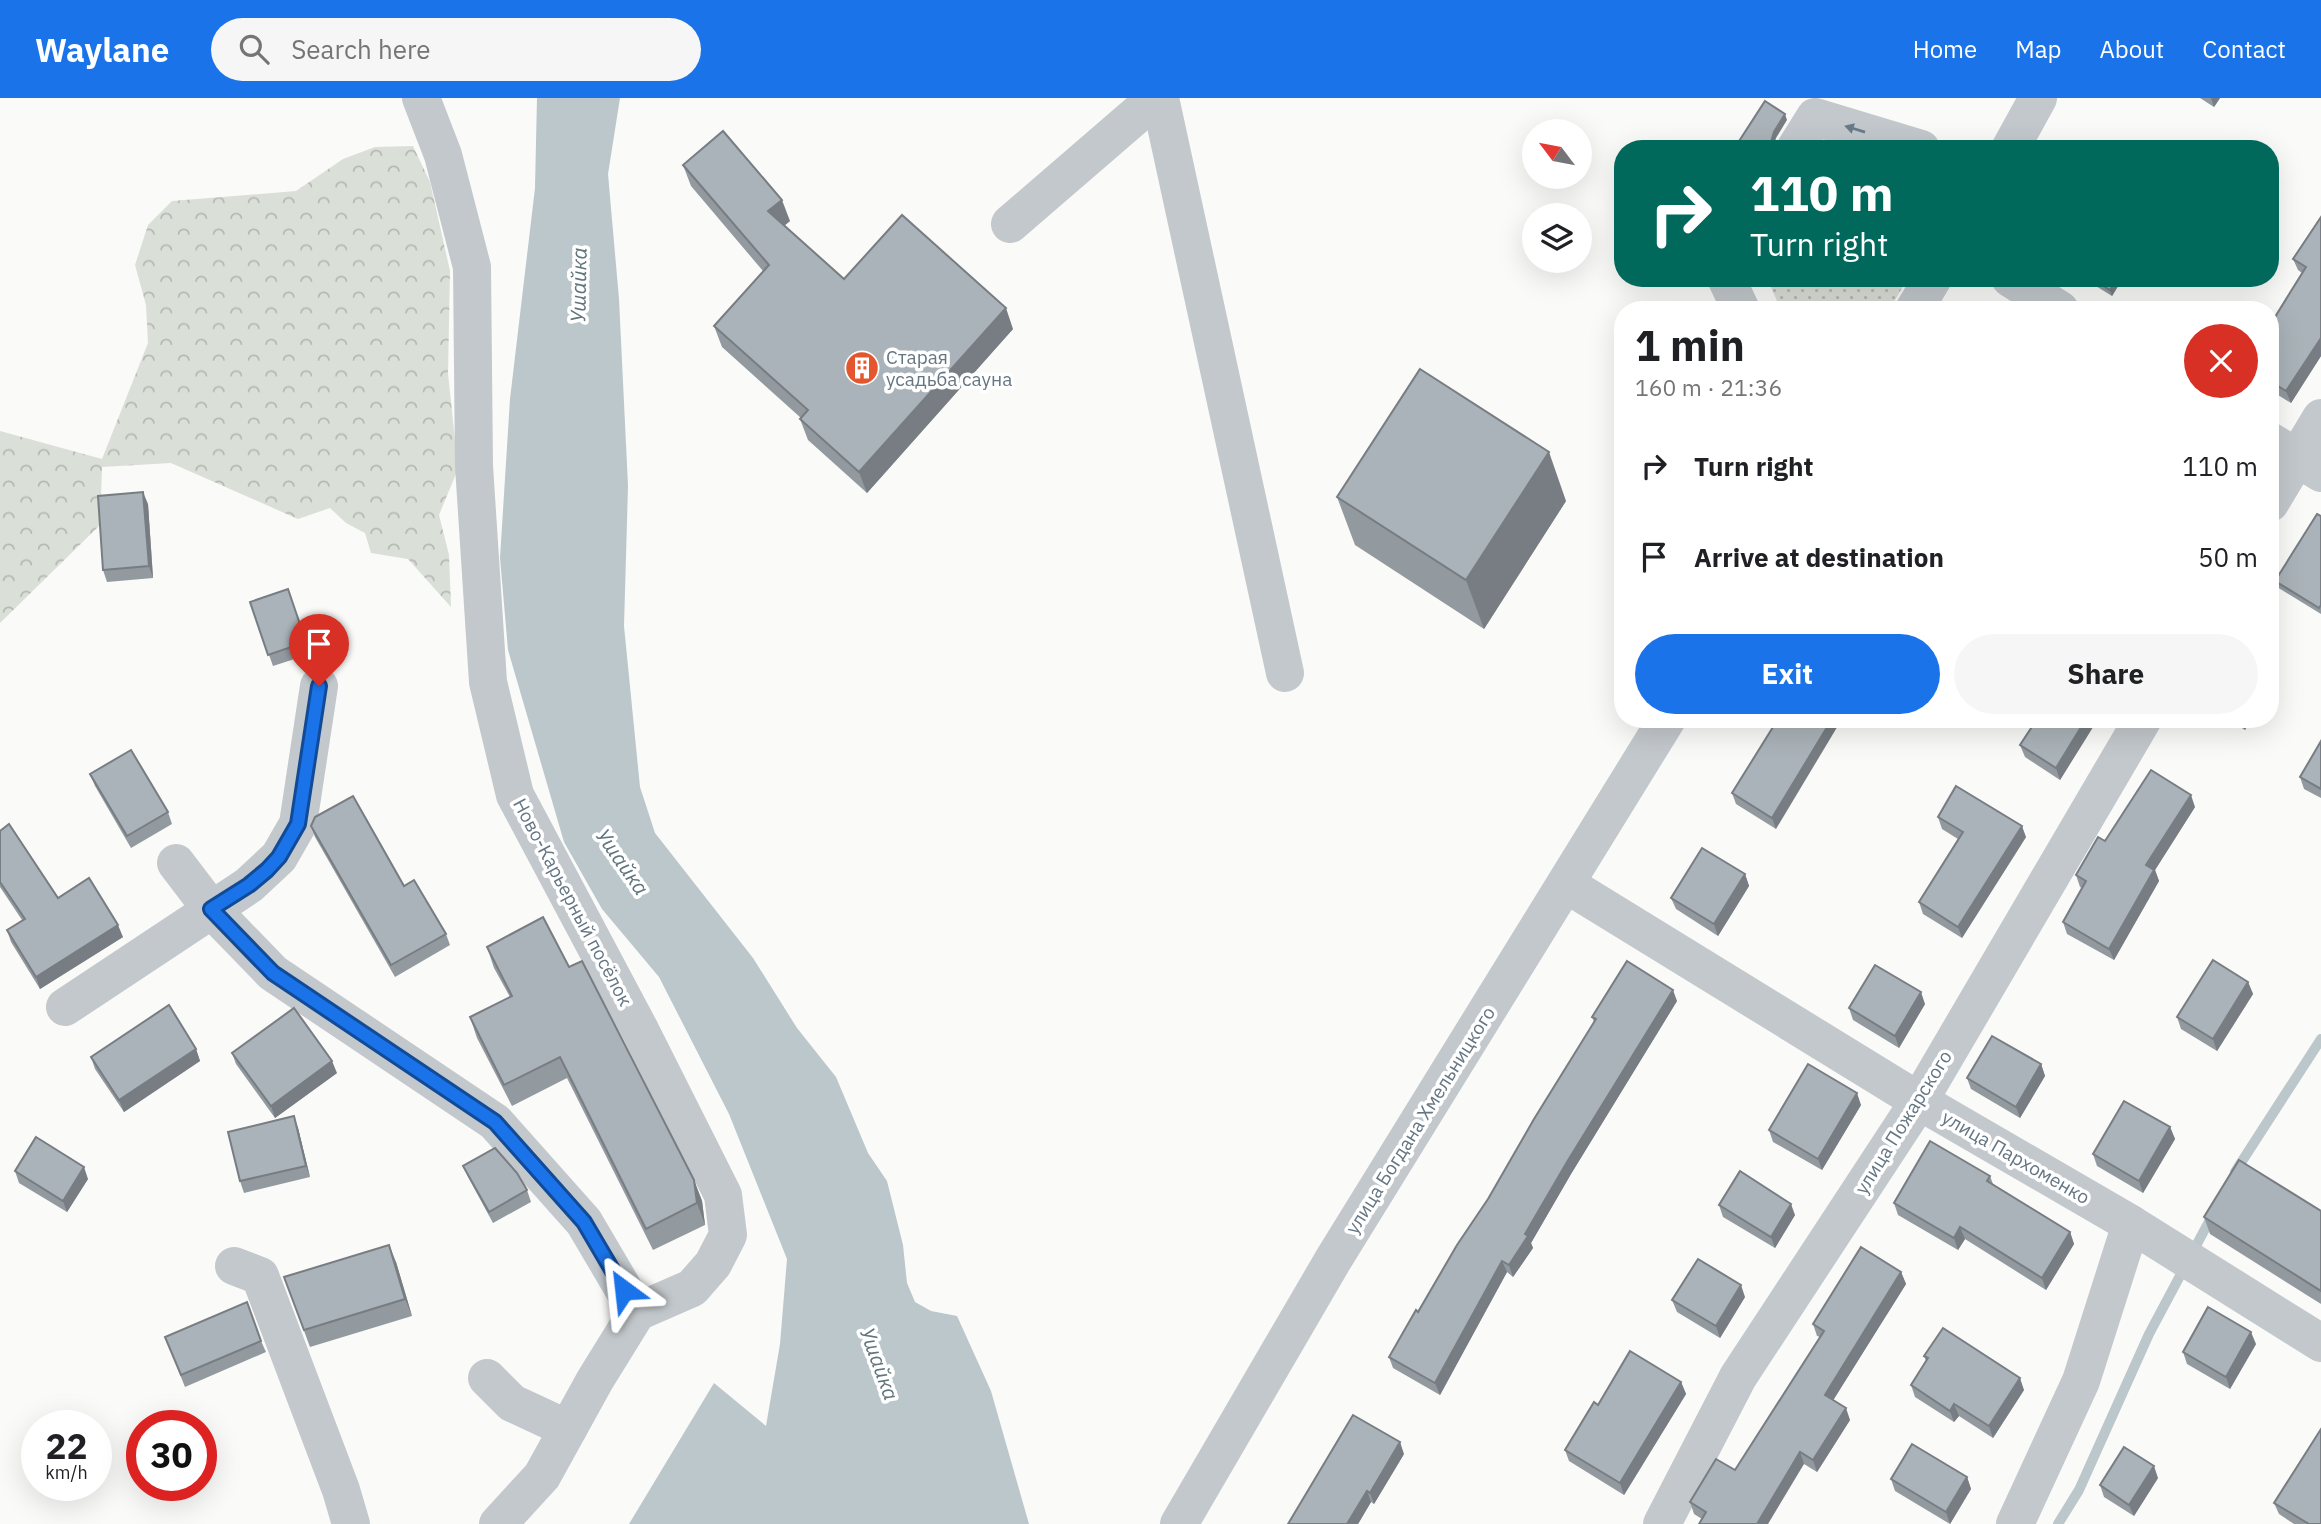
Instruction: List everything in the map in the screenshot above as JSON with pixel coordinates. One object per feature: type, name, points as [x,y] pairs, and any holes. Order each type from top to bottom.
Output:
[{"type":"street","name":"Ново-Карьерный посёлок","points":[[421,98],[443,155],[472,267],[474,466],[488,682],[515,795],[640,1030],[723,1195],[728,1235],[713,1264],[692,1288],[637,1312]]},
{"type":"street","points":[[1010,224],[1158,98],[1285,673]]},
{"type":"street","points":[[2014,140],[2035,99]]},
{"type":"street","points":[[1801,140],[1815,117],[1891,140]]},
{"type":"street","points":[[2024,287],[2046,301]]},
{"type":"street","points":[[2279,487],[2321,418]]},
{"type":"street","points":[[65,1007],[249,885],[279,857],[298,824],[319,686]]},
{"type":"street","name":"улица Богдана Хмельницкого","points":[[1179,1524],[1333,1260],[1661,728]]},
{"type":"street","name":"улица Пожарского","points":[[1662,1524],[1738,1377],[1919,1101],[2138,728]]},
{"type":"street","points":[[176,863],[211,909],[273,973],[495,1122],[584,1222],[637,1312],[595,1380],[542,1476],[498,1524]]},
{"type":"street","name":"улица Пархоменко","points":[[1566,884],[1919,1101],[2131,1224],[2321,1343]]},
{"type":"street","points":[[2015,1524],[2081,1381],[2131,1224]]},
{"type":"street","points":[[234,1266],[260,1276],[341,1490],[351,1524]]},
{"type":"street","points":[[487,1378],[512,1403],[568,1429]]},
{"type":"green space","points":[[413,146],[430,182],[450,271],[448,373],[458,469],[439,515],[449,555],[451,607],[408,559],[371,553],[365,533],[346,523],[330,508],[298,519],[171,463],[102,467],[100,525],[0,623],[0,431],[102,459],[148,343],[146,305],[135,265],[148,225],[172,201],[296,191],[343,159],[375,147]]},
{"type":"green space","points":[[1771,287],[1903,287],[1894,301],[1777,301]]},
{"type":"water","name":"Ушайка","points":[[537,98],[620,98],[608,174],[619,299],[628,486],[624,626],[640,787],[655,833],[753,958],[797,1028],[836,1077],[868,1153],[887,1181],[903,1245],[907,1283],[915,1302],[931,1311],[957,1316],[991,1391],[1029,1524],[629,1524],[714,1383],[766,1426],[780,1344],[787,1259],[729,1114],[659,977],[602,909],[564,842],[508,650],[500,558],[510,399],[535,188]]},
{"type":"building","points":[[1765,101],[1785,114],[1772,140],[1740,140]]},
{"type":"building","name":"Старая усадьба сауна","points":[[723,131],[782,200],[768,211],[844,279],[902,215],[1006,308],[859,472],[800,419],[808,410],[714,326],[769,265],[683,165]]},
{"type":"building","points":[[2321,217],[2321,338],[2286,391],[2279,387],[2279,310],[2306,267],[2293,259]]},
{"type":"building","points":[[1420,369],[1549,452],[1466,580],[1337,497]]},
{"type":"building","points":[[143,492],[149,566],[103,570],[98,496]]},
{"type":"building","points":[[2317,514],[2321,516],[2319,608],[2279,583],[2279,575]]},
{"type":"building","points":[[288,589],[306,642],[268,655],[250,602]]},
{"type":"building","points":[[1772,728],[1827,728],[1772,818],[1732,793]]},
{"type":"building","points":[[2031,728],[2080,728],[2056,768],[2020,745]]},
{"type":"building","points":[[2321,741],[2321,789],[2300,777]]},
{"type":"building","points":[[131,750],[168,812],[127,836],[90,774]]},
{"type":"building","points":[[2151,770],[2191,795],[2146,865],[2154,870],[2109,949],[2063,922],[2086,881],[2076,875],[2098,837],[2105,841]]},
{"type":"building","points":[[1956,786],[2022,826],[1958,927],[1919,902],[1963,832],[1938,817]]},
{"type":"building","points":[[353,796],[404,886],[414,880],[446,934],[391,965],[311,826],[315,817]]},
{"type":"building","points":[[9,824],[58,898],[89,878],[118,925],[36,977],[7,930],[25,919],[0,882],[0,831]]},
{"type":"building","points":[[1702,848],[1745,874],[1714,924],[1671,898]]},
{"type":"building","points":[[543,917],[569,967],[582,961],[694,1180],[697,1203],[646,1229],[560,1057],[504,1085],[470,1017],[512,996],[487,947]]},
{"type":"building","points":[[2213,960],[2248,982],[2213,1039],[2177,1017]]},
{"type":"building","points":[[1627,961],[1673,990],[1567,1162],[1525,1234],[1528,1236],[1509,1265],[1502,1261],[1435,1383],[1389,1357],[1488,1199],[1596,1019],[1592,1017]]},
{"type":"building","points":[[1875,965],[1921,992],[1895,1036],[1849,1008]]},
{"type":"building","points":[[169,1005],[196,1049],[119,1100],[91,1057]]},
{"type":"building","points":[[294,1008],[332,1061],[271,1106],[232,1053]]},
{"type":"building","points":[[1992,1036],[2041,1064],[2016,1107],[1967,1078]]},
{"type":"building","points":[[1808,1064],[1857,1093],[1818,1159],[1769,1130]]},
{"type":"building","points":[[2124,1101],[2170,1127],[2139,1181],[2093,1154]]},
{"type":"building","points":[[294,1116],[306,1166],[240,1181],[228,1132]]},
{"type":"building","points":[[36,1137],[84,1167],[63,1201],[15,1171]]},
{"type":"building","points":[[1930,1141],[1990,1176],[1987,1181],[2070,1232],[2042,1278],[1960,1227],[1954,1238],[1894,1203]]},
{"type":"building","points":[[495,1148],[517,1173],[527,1190],[489,1212],[463,1166]]},
{"type":"building","points":[[2239,1160],[2321,1211],[2321,1291],[2204,1217]]},
{"type":"building","points":[[1740,1171],[1791,1204],[1771,1237],[1719,1205]]},
{"type":"building","points":[[389,1245],[405,1299],[304,1330],[284,1277]]},
{"type":"building","points":[[1861,1247],[1901,1272],[1825,1395],[1846,1408],[1813,1460],[1800,1452],[1757,1524],[1699,1524],[1706,1512],[1690,1502],[1716,1459],[1735,1470],[1824,1331],[1813,1324]]},
{"type":"building","points":[[1698,1259],[1741,1285],[1716,1326],[1672,1300]]},
{"type":"building","points":[[247,1302],[261,1341],[181,1375],[165,1337]]},
{"type":"building","points":[[2208,1307],[2251,1332],[2226,1377],[2183,1352]]},
{"type":"building","points":[[1943,1328],[2020,1378],[1989,1426],[1954,1404],[1950,1411],[1911,1385],[1928,1358],[1924,1356]]},
{"type":"building","points":[[1630,1351],[1681,1382],[1620,1483],[1565,1450],[1594,1402],[1598,1405]]},
{"type":"building","points":[[1353,1415],[1400,1442],[1370,1493],[1367,1491],[1347,1524],[1288,1524]]},
{"type":"building","points":[[2321,1429],[2321,1524],[2309,1524],[2274,1503]]},
{"type":"building","points":[[1912,1444],[1967,1477],[1946,1512],[1891,1479]]},
{"type":"building","points":[[2124,1447],[2154,1466],[2129,1505],[2100,1485]]},
{"type":"waterway","points":[[2235,1172],[2321,1039]]},
{"type":"waterway","points":[[2058,1524],[2079,1490],[2149,1334],[2213,1214]]},
{"type":"place","name":"Старая усадьба сауна","points":[[862,368]]},
{"type":"route","points":[[319,686],[298,824],[279,857],[267,870],[211,909],[273,973],[495,1122],[584,1222],[624,1290]]}]
